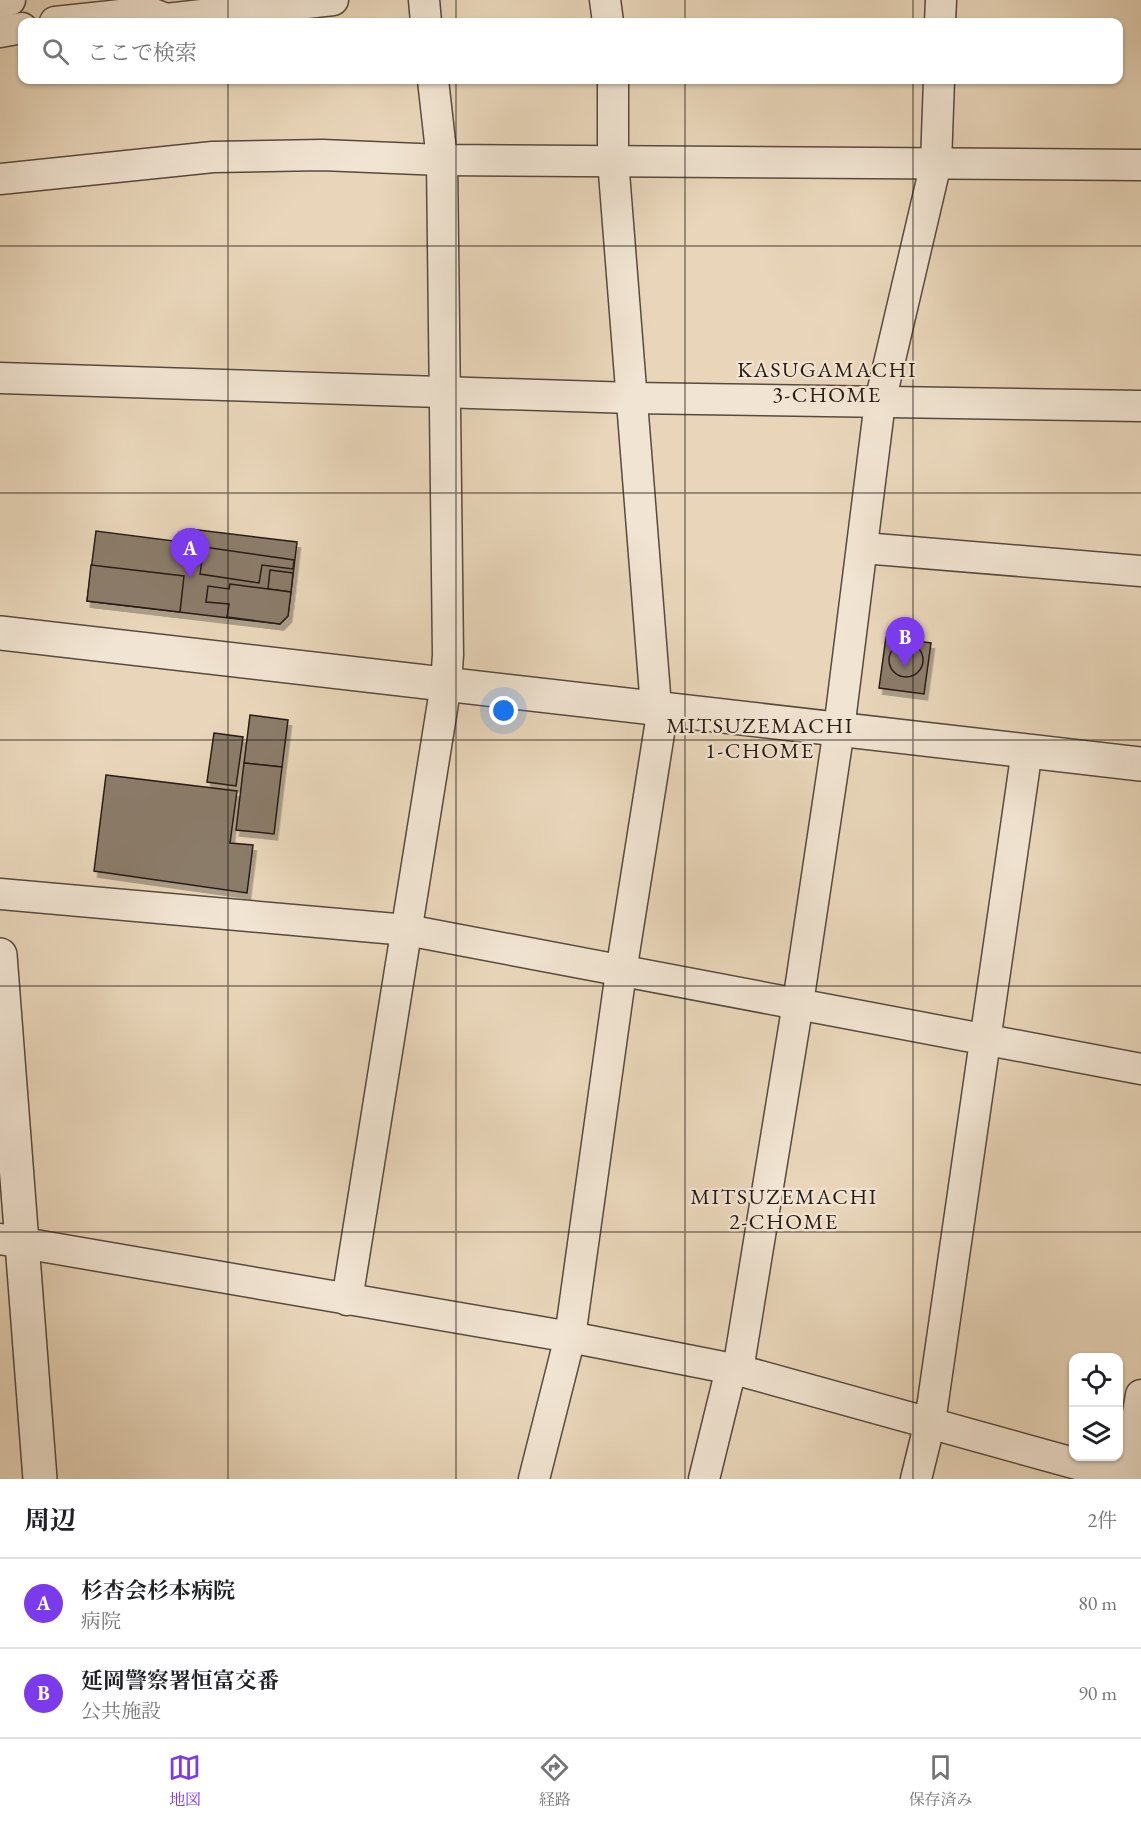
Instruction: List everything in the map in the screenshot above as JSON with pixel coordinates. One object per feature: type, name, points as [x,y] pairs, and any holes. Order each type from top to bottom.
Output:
[{"type":"street","points":[[0,2],[10,0]]},
{"type":"street","points":[[174,18],[333,0]]},
{"type":"street","points":[[424,0],[426,18]]},
{"type":"street","points":[[605,0],[607,18]]},
{"type":"street","points":[[940,18],[941,0]]},
{"type":"street","points":[[92,18],[148,12],[163,18]]},
{"type":"street","points":[[0,32],[18,29]]},
{"type":"street","points":[[347,1299],[446,684],[448,655],[442,160],[433,84]]},
{"type":"street","points":[[534,1479],[570,1337],[659,707],[613,160],[613,84]]},
{"type":"street","points":[[704,1479],[734,1369],[798,1003],[839,729],[880,402],[936,163],[939,84]]},
{"type":"street","points":[[0,179],[213,157],[322,155],[442,160],[1141,165]]},
{"type":"street","points":[[0,378],[632,398],[1141,406]]},
{"type":"street","points":[[863,548],[1141,571]]},
{"type":"street","points":[[0,633],[1141,764]]},
{"type":"street","points":[[916,1479],[930,1422],[1027,750]]},
{"type":"street","points":[[0,894],[407,930],[1141,1069]]},
{"type":"street","points":[[0,955],[11,1241],[40,1479]]},
{"type":"street","points":[[11,1241],[570,1337],[734,1369],[1129,1479],[1141,1395]]},
{"type":"building","points":[[190,529],[297,542],[288,616],[280,624],[87,601],[96,531],[189,543]]},
{"type":"building","points":[[204,547],[294,560],[293,569],[262,565],[259,583],[200,574]]},
{"type":"building","points":[[91,565],[184,576],[180,612],[87,601]]},
{"type":"building","points":[[270,570],[293,573],[291,592],[268,589]]},
{"type":"building","points":[[230,584],[291,592],[288,616],[280,624],[227,617],[229,604],[206,602],[208,586],[229,589]]},
{"type":"building","points":[[886,637],[931,643],[924,694],[879,688]]},
{"type":"building","points":[[906,643],[918,648],[923,660],[918,672],[906,677],[894,672],[889,660],[894,648]]},
{"type":"building","points":[[250,715],[288,720],[282,767],[244,763]]},
{"type":"building","points":[[214,733],[243,737],[236,786],[207,782]]},
{"type":"building","points":[[244,763],[282,767],[274,834],[236,830]]},
{"type":"building","points":[[106,775],[237,791],[230,843],[253,845],[247,893],[94,871]]},
{"type":"place","name":"杉杏会杉本病院","points":[[190,578]]},
{"type":"place","name":"延岡警察署恒富交番","points":[[905,667]]},
{"type":"district","name":"KASUGAMACHI 3-CHOME","points":[[827,382]]},
{"type":"district","name":"MITSUZEMACHI 1-CHOME","points":[[760,738]]},
{"type":"district","name":"MITSUZEMACHI 2-CHOME","points":[[784,1208]]}]
